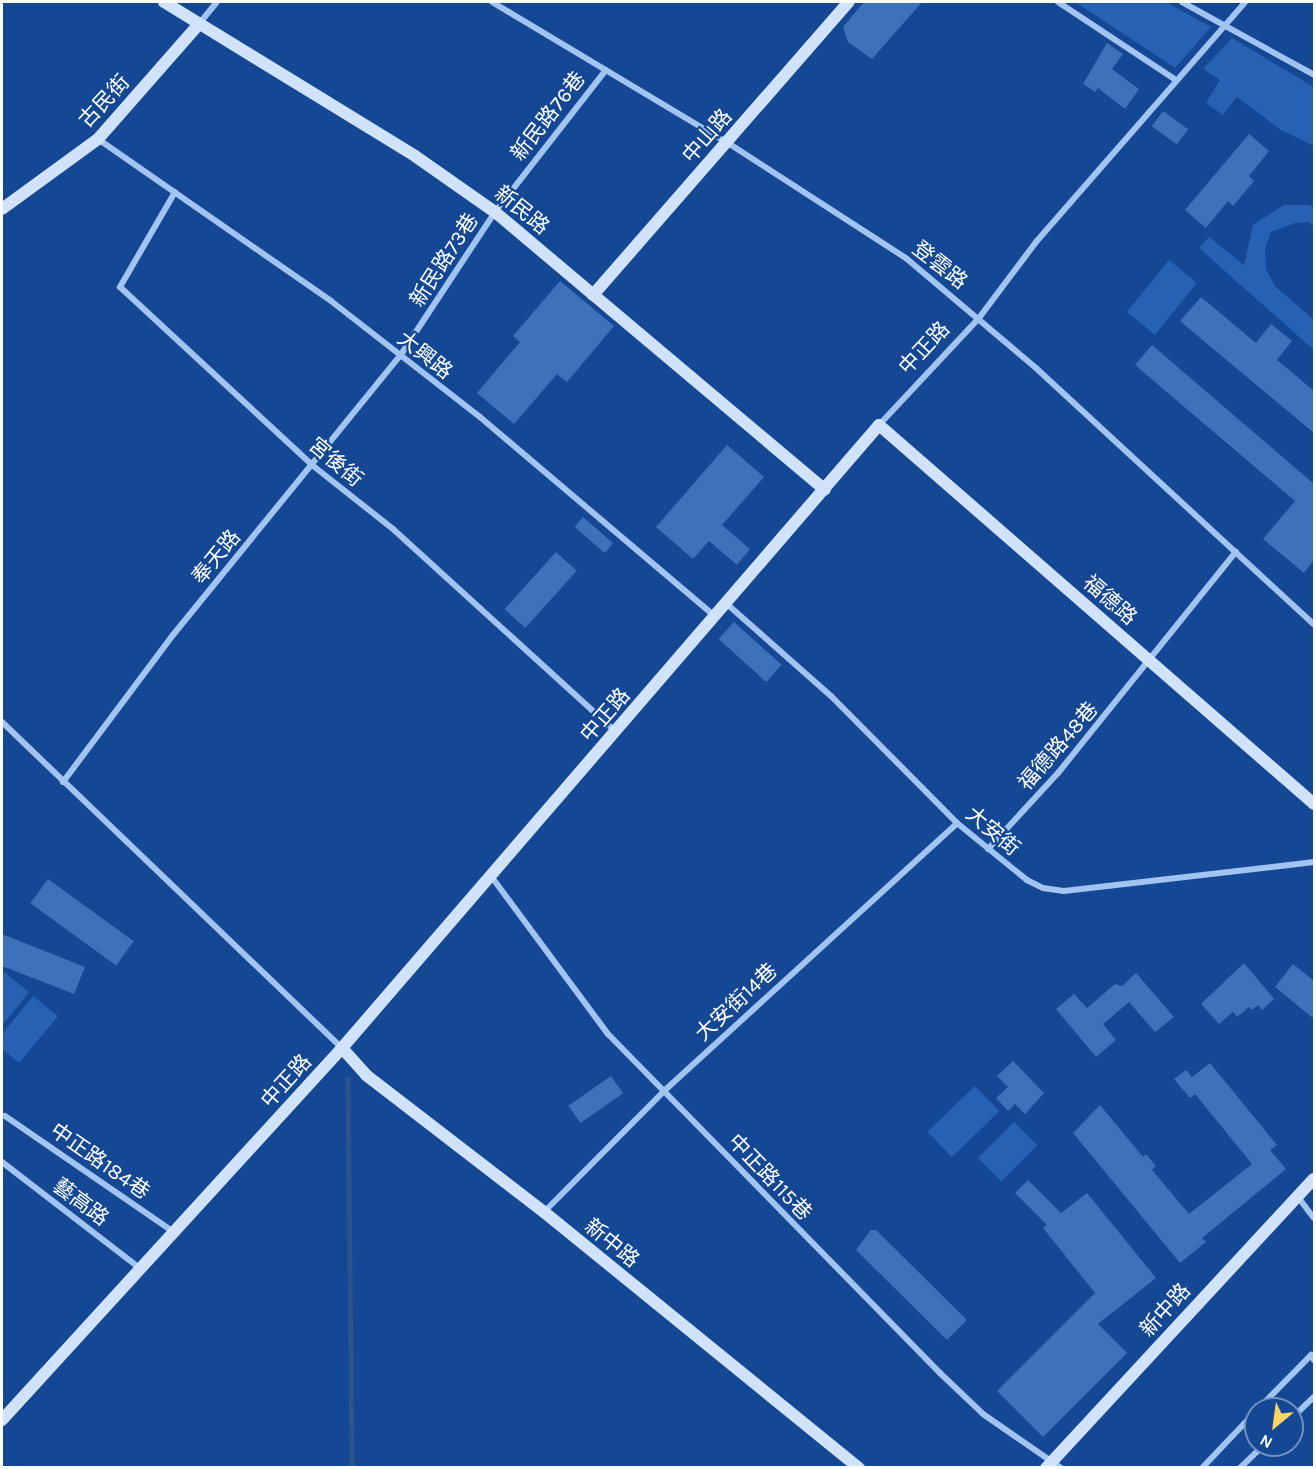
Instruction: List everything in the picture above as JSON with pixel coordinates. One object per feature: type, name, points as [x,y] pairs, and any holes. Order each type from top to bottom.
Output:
[{"type":"main road","name":"新民路","points":[[164,2],[415,156],[495,212],[825,490]]},
{"type":"main road","name":"中山路","points":[[593,295],[728,143],[794,61],[849,2]]},
{"type":"main road","name":"古民街","points":[[2,209],[98,139],[199,24]]},
{"type":"main road","name":"中正路","points":[[2,1419],[175,1233],[342,1048],[728,604],[879,425]]},
{"type":"main road","name":"福德路","points":[[879,425],[1314,804]]},
{"type":"main road","name":"新中路","points":[[342,1048],[366,1076],[544,1212],[858,1467]]},
{"type":"main road","name":"新中路","points":[[1053,1466],[1314,1179]]},
{"type":"street","name":"古民街","points":[[199,24],[217,2]]},
{"type":"street","name":"登雲路","points":[[492,2],[728,143],[907,259],[979,318],[1314,625]]},
{"type":"street","points":[[1058,2],[1176,80]]},
{"type":"street","points":[[1182,2],[1314,75]]},
{"type":"street","name":"中正路","points":[[879,425],[979,318],[1036,242],[1245,2]]},
{"type":"street","name":"新民路76巷","points":[[495,212],[606,70]]},
{"type":"street","name":"大興路","points":[[98,139],[331,301],[480,417],[716,617]]},
{"type":"street","name":"宮後街","points":[[175,192],[120,287],[312,465],[393,530],[616,732]]},
{"type":"street","name":"新民路73巷","points":[[400,356],[495,212]]},
{"type":"street","name":"奉天路","points":[[63,782],[173,635],[400,356]]},
{"type":"street","name":"福德路48巷","points":[[988,849],[1058,773],[1151,662],[1236,552]]},
{"type":"street","name":"大安街","points":[[728,604],[831,696],[957,823],[1026,880],[1064,891],[1314,862]]},
{"type":"street","points":[[2,723],[342,1048]]},
{"type":"street","name":"大安街14巷","points":[[544,1212],[664,1091],[957,823]]},
{"type":"street","name":"中正路115巷","points":[[491,876],[608,1034],[940,1373],[983,1414],[1053,1466]]},
{"type":"street","name":"中正路184巷","points":[[5,1116],[175,1233]]},
{"type":"street","name":"藝高路","points":[[2,1162],[141,1269]]},
{"type":"street","points":[[1298,1197],[1314,1218]]},
{"type":"street","points":[[1270,1397],[1311,1355],[1314,1360]]},
{"type":"street","points":[[1202,1467],[1244,1423]]},
{"type":"shaded area","points":[[1075,2],[1166,2],[1211,27],[1175,68]]},
{"type":"shaded area","points":[[1232,38],[1314,87],[1314,146],[1281,130],[1237,97],[1223,115],[1206,103],[1220,80],[1203,69]]},
{"type":"shaded area","points":[[1284,205],[1310,205],[1314,209],[1314,227],[1308,222],[1295,223],[1271,232],[1265,249],[1266,269],[1275,286],[1314,320],[1314,350],[1199,248],[1209,237],[1244,265],[1253,225]]},
{"type":"shaded area","points":[[1169,260],[1197,283],[1155,335],[1127,312]]},
{"type":"shaded area","points":[[4,972],[29,992],[2,1026],[2,975]]},
{"type":"shaded area","points":[[33,996],[58,1016],[19,1063],[2,1049],[2,1034]]},
{"type":"shaded area","points":[[975,1086],[999,1111],[952,1157],[928,1132]]},
{"type":"shaded area","points":[[1014,1122],[1037,1145],[1001,1181],[978,1158]]},
{"type":"building","points":[[864,2],[922,2],[872,59],[848,42],[843,27]]},
{"type":"building","points":[[1107,43],[1123,54],[1112,69],[1139,89],[1125,109],[1098,88],[1095,92],[1083,84]]},
{"type":"building","points":[[1163,111],[1188,129],[1177,145],[1152,126]]},
{"type":"building","points":[[1249,134],[1269,151],[1249,176],[1254,181],[1233,206],[1228,201],[1206,228],[1185,210]]},
{"type":"building","points":[[560,281],[614,326],[567,382],[557,374],[514,424],[477,393],[520,342],[513,336]]},
{"type":"building","points":[[1201,297],[1256,343],[1271,324],[1292,341],[1277,360],[1314,391],[1314,433],[1180,321]]},
{"type":"building","points":[[1152,345],[1314,484],[1314,560],[1304,573],[1263,539],[1295,501],[1135,365]]},
{"type":"building","points":[[727,445],[764,477],[722,525],[750,549],[737,565],[709,541],[693,559],[656,527]]},
{"type":"building","points":[[583,517],[613,543],[605,553],[574,527]]},
{"type":"building","points":[[556,552],[577,571],[525,628],[504,609]]},
{"type":"building","points":[[734,622],[782,665],[766,682],[719,639]]},
{"type":"building","points":[[48,879],[134,941],[116,966],[30,903]]},
{"type":"building","points":[[2,934],[85,967],[74,994],[2,966]]},
{"type":"building","points":[[1244,963],[1274,999],[1262,1010],[1258,1005],[1252,1010],[1249,1007],[1237,1017],[1233,1012],[1219,1024],[1201,1004]]},
{"type":"building","points":[[1293,964],[1314,981],[1314,1019],[1275,987]]},
{"type":"building","points":[[1136,973],[1174,1017],[1155,1032],[1129,1002],[1103,1024],[1116,1040],[1096,1057],[1056,1009],[1074,994],[1087,1008],[1115,984],[1122,986]]},
{"type":"building","points":[[1013,1061],[1044,1093],[1025,1114],[1015,1104],[1008,1111],[996,1098],[1008,1087],[997,1076]]},
{"type":"building","points":[[1210,1063],[1277,1145],[1270,1150],[1286,1169],[1202,1238],[1206,1242],[1180,1263],[1073,1133],[1100,1105],[1143,1157],[1146,1154],[1156,1166],[1152,1170],[1189,1214],[1252,1164],[1195,1094],[1190,1098],[1174,1079],[1186,1070],[1192,1077]]},
{"type":"building","points":[[611,1076],[623,1093],[580,1123],[568,1106]]},
{"type":"building","points":[[1028,1180],[1061,1213],[1087,1193],[1156,1278],[1098,1324],[1127,1353],[1043,1437],[997,1391],[1095,1293],[1043,1228],[1047,1225],[1015,1193]]},
{"type":"building","points":[[871,1230],[876,1230],[967,1320],[947,1340],[856,1250]]},
{"type":"waterway","points":[[348,1079],[352,1468]]}]
